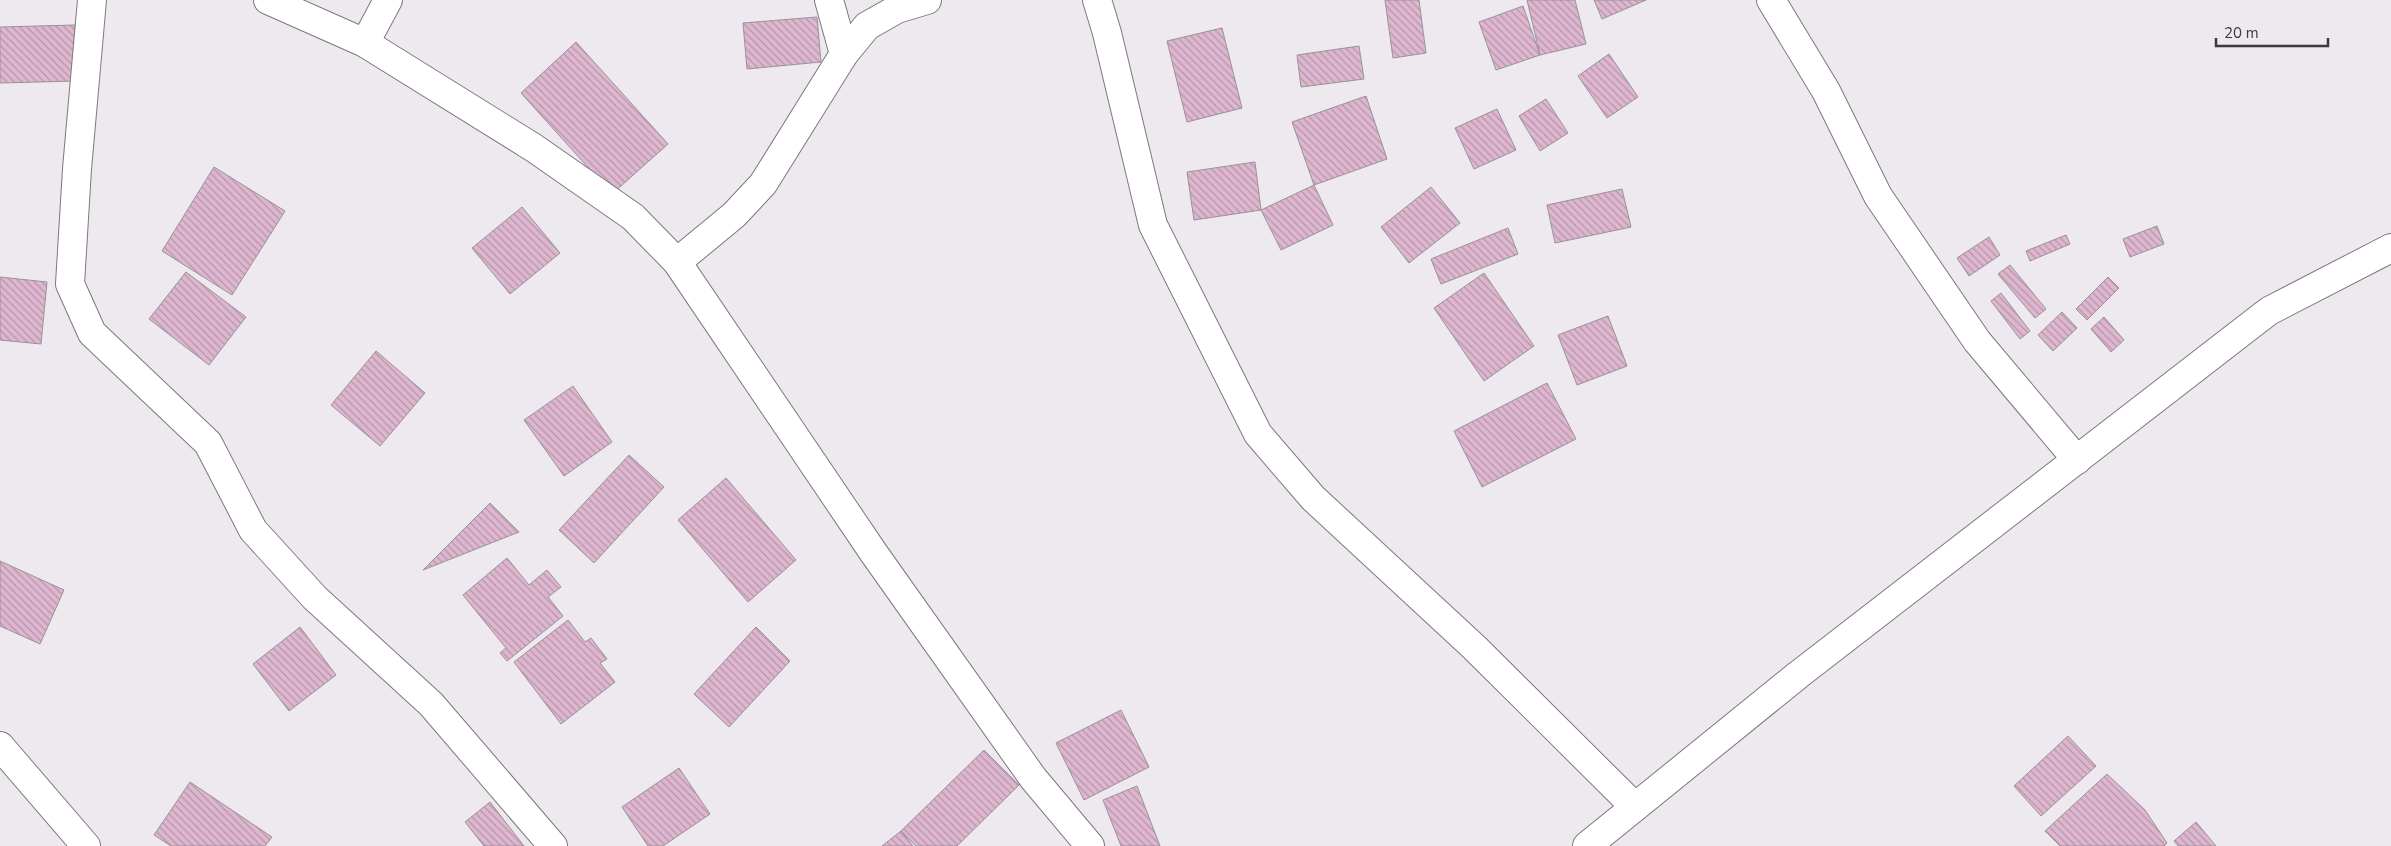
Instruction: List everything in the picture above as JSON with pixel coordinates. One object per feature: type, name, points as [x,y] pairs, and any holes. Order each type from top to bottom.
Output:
[{"type":"street","points":[[92,0],[77,168],[70,284],[92,333],[208,443],[253,530],[315,598],[431,704],[553,846]]},
{"type":"street","points":[[268,0],[364,42],[534,148],[624,211],[677,262],[873,552],[1033,778],[1090,846]]},
{"type":"street","points":[[364,42],[388,0]]},
{"type":"street","points":[[829,0],[844,54]]},
{"type":"street","points":[[677,262],[734,215],[763,184],[844,54],[867,26],[898,9],[927,0]]},
{"type":"street","points":[[1097,0],[1108,33],[1153,225],[1258,434],[1313,498],[1475,648],[1635,807]]},
{"type":"street","points":[[1771,0],[1826,91],[1878,196],[1977,341],[2076,460]]},
{"type":"street","points":[[1587,846],[1798,676],[2269,311],[2391,248]]},
{"type":"street","points":[[0,746],[86,846]]},
{"type":"building","points":[[1385,0],[1419,0],[1426,53],[1393,58]]},
{"type":"building","points":[[1527,0],[1575,0],[1586,44],[1540,55]]},
{"type":"building","points":[[1594,0],[1646,0],[1602,19]]},
{"type":"building","points":[[1523,6],[1540,55],[1496,70],[1479,22]]},
{"type":"building","points":[[817,17],[821,62],[747,69],[743,23]]},
{"type":"building","points":[[75,25],[76,81],[0,83],[0,27]]},
{"type":"building","points":[[1222,28],[1242,108],[1187,122],[1167,41]]},
{"type":"building","points":[[576,42],[668,144],[612,194],[521,93]]},
{"type":"building","points":[[1359,46],[1364,79],[1301,87],[1297,55]]},
{"type":"building","points":[[1609,54],[1638,97],[1607,118],[1578,76]]},
{"type":"building","points":[[1366,96],[1387,159],[1314,185],[1292,122]]},
{"type":"building","points":[[1546,99],[1568,133],[1540,151],[1519,116]]},
{"type":"building","points":[[1497,109],[1516,150],[1474,169],[1455,128]]},
{"type":"building","points":[[1255,162],[1261,210],[1194,220],[1187,172]]},
{"type":"building","points":[[214,167],[285,211],[232,295],[162,251]]},
{"type":"building","points":[[1314,185],[1333,225],[1281,250],[1261,210]]},
{"type":"building","points":[[1431,187],[1460,223],[1409,263],[1381,227]]},
{"type":"building","points":[[1622,189],[1631,227],[1555,243],[1547,205]]},
{"type":"building","points":[[522,207],[560,253],[510,294],[472,248]]},
{"type":"building","points":[[2157,226],[2164,244],[2130,257],[2123,239]]},
{"type":"building","points":[[1508,228],[1518,254],[1441,284],[1431,259]]},
{"type":"building","points":[[2066,235],[2070,244],[2030,261],[2026,251]]},
{"type":"building","points":[[1989,237],[2000,255],[1969,276],[1957,258]]},
{"type":"building","points":[[2010,265],[2046,309],[2035,318],[1998,274]]},
{"type":"building","points":[[186,272],[246,317],[209,365],[149,319]]},
{"type":"building","points":[[1484,273],[1534,346],[1484,381],[1434,308]]},
{"type":"building","points":[[0,277],[47,282],[41,344],[0,340]]},
{"type":"building","points":[[2108,277],[2119,288],[2087,320],[2076,309]]},
{"type":"building","points":[[2001,293],[2030,331],[2020,339],[1991,301]]},
{"type":"building","points":[[2062,312],[2077,328],[2053,351],[2038,335]]},
{"type":"building","points":[[1608,316],[1627,366],[1577,385],[1558,335]]},
{"type":"building","points":[[2104,317],[2124,340],[2111,352],[2091,329]]},
{"type":"building","points":[[376,351],[425,393],[380,446],[331,405]]},
{"type":"building","points":[[1547,383],[1576,439],[1482,487],[1454,431]]},
{"type":"building","points":[[573,386],[612,442],[564,476],[524,420]]},
{"type":"building","points":[[629,455],[664,487],[594,563],[559,530]]},
{"type":"building","points":[[726,478],[796,560],[748,602],[678,520]]},
{"type":"building","points":[[490,503],[519,532],[423,570]]},
{"type":"building","points":[[507,558],[529,585],[547,570],[561,587],[548,597],[563,616],[507,661],[500,653],[506,648],[463,595]]},
{"type":"building","points":[[0,561],[64,590],[40,644],[0,626]]},
{"type":"building","points":[[568,620],[585,642],[591,638],[607,659],[600,663],[615,682],[561,724],[514,662]]},
{"type":"building","points":[[300,627],[336,675],[289,711],[253,664]]},
{"type":"building","points":[[756,627],[790,661],[729,727],[694,694]]},
{"type":"building","points":[[1121,710],[1149,767],[1084,800],[1056,743]]},
{"type":"building","points":[[2068,736],[2096,766],[2041,816],[2014,786]]},
{"type":"building","points":[[984,750],[1019,785],[957,846],[916,846],[901,831]]},
{"type":"building","points":[[679,768],[710,814],[663,846],[648,846],[622,807]]},
{"type":"building","points":[[2107,774],[2145,810],[2167,843],[2164,846],[2060,846],[2045,831]]},
{"type":"building","points":[[190,782],[272,837],[265,846],[171,846],[154,835]]},
{"type":"building","points":[[1137,786],[1160,846],[1121,846],[1103,800]]},
{"type":"building","points":[[490,802],[524,846],[484,846],[465,822]]},
{"type":"building","points":[[2196,822],[2216,846],[2178,846],[2174,841]]},
{"type":"building","points":[[901,831],[913,846],[882,846]]}]
